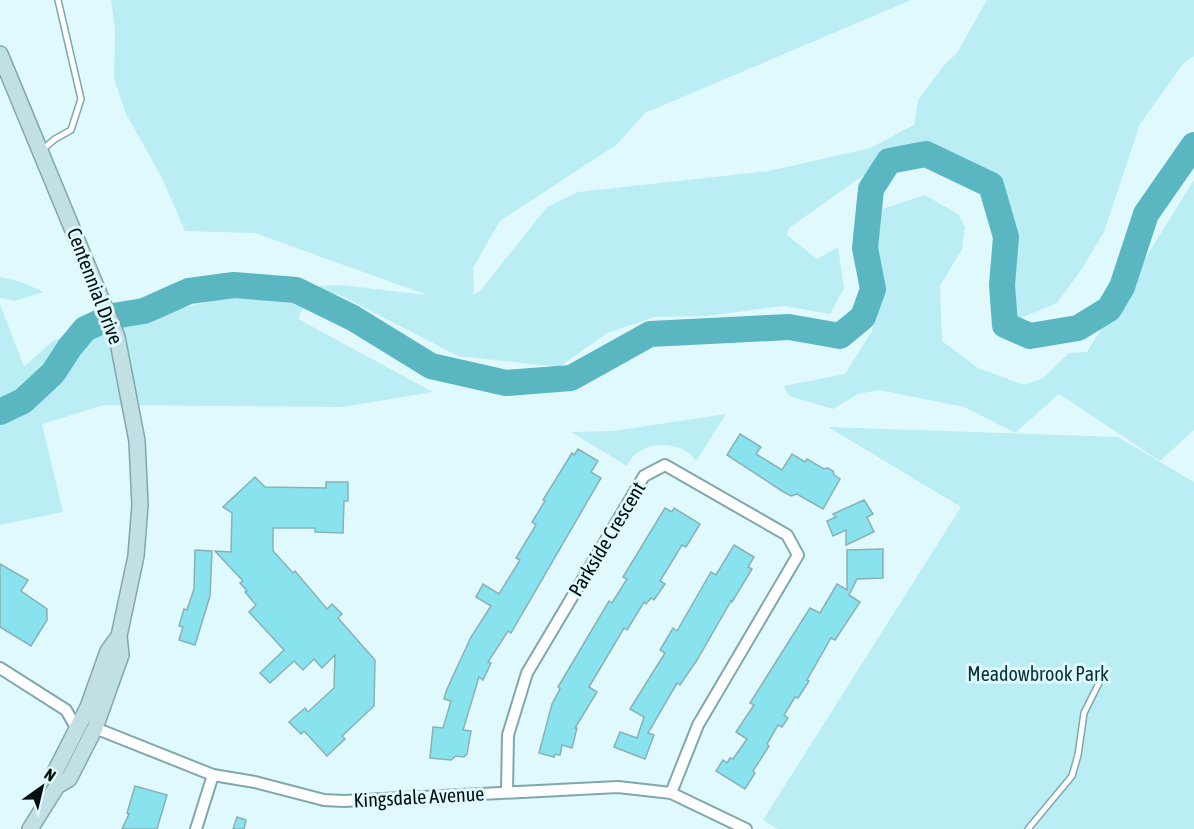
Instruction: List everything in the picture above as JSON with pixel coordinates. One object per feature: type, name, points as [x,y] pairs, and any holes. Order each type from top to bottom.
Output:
[{"type":"main road","name":"Centennial Drive","points":[[0,54],[117,337],[137,441],[140,505],[136,556],[119,636],[121,654],[95,728],[69,779],[57,786],[30,829]]},
{"type":"main road","name":"Centennial Drive","points":[[57,786],[55,772],[88,707],[108,651],[119,636]]},
{"type":"street","name":"Parkside Crescent","points":[[507,792],[508,735],[527,673],[644,476],[665,465],[787,535],[798,555],[698,725],[672,793]]},
{"type":"street","points":[[0,668],[66,710],[77,729]]},
{"type":"street","name":"Kingsdale Avenue","points":[[95,728],[213,775],[255,782],[324,800],[344,801],[618,787],[672,793],[746,829]]},
{"type":"street","points":[[196,829],[213,775]]},
{"type":"lane","points":[[41,151],[71,129],[81,99],[58,0]]},
{"type":"lane","points":[[1028,829],[1072,776],[1078,755],[1084,713],[1101,679]]},
{"type":"green space","points":[[111,0],[911,0],[645,113],[616,145],[500,221],[473,268],[474,292],[470,295],[479,292],[547,207],[578,192],[769,171],[870,148],[914,125],[918,100],[945,64],[957,53],[987,0],[1194,0],[1194,56],[1183,64],[1140,124],[1104,232],[1081,270],[1057,303],[1018,319],[1002,316],[995,300],[998,208],[991,187],[958,162],[904,153],[885,160],[789,228],[787,235],[817,259],[838,247],[844,288],[830,314],[783,306],[707,316],[654,317],[607,333],[559,367],[458,356],[340,295],[311,292],[298,319],[433,392],[343,407],[104,405],[42,424],[63,512],[0,525],[0,304],[24,367],[54,340],[259,289],[340,285],[427,295],[255,233],[185,231],[161,176],[126,114],[114,79],[115,30]]},
{"type":"green space","points":[[1194,180],[1194,430],[1160,461],[1059,394],[1015,433],[964,407],[879,390],[858,394],[833,409],[789,396],[784,386],[845,374],[872,331],[878,302],[866,281],[863,241],[870,213],[925,195],[958,214],[965,227],[962,249],[940,286],[942,341],[978,368],[1024,385],[1043,378],[1069,353],[1087,352]]},
{"type":"green space","points":[[0,277],[21,282],[44,292],[15,301],[0,298]]},
{"type":"green space","points":[[726,414],[696,461],[686,451],[661,445],[652,446],[637,453],[627,466],[571,432],[613,431]]},
{"type":"green space","name":"Meadowbrook Park","points":[[828,427],[1118,437],[1194,482],[1194,829],[778,829],[763,820],[961,507]]},
{"type":"building","points":[[740,434],[761,447],[756,454],[782,470],[792,454],[805,462],[807,459],[824,469],[828,468],[833,471],[834,475],[840,479],[823,509],[797,494],[791,496],[782,491],[727,455]]},
{"type":"building","points":[[578,449],[598,461],[591,472],[601,478],[511,633],[508,631],[488,662],[491,663],[483,680],[479,677],[463,730],[471,731],[467,754],[464,757],[456,756],[451,760],[430,758],[433,727],[443,728],[451,701],[444,699],[447,689],[471,637],[491,606],[476,597],[483,584],[499,594],[520,560],[516,558],[536,525],[532,522],[545,501],[543,500],[572,453],[574,455]]},
{"type":"building","points":[[255,477],[265,487],[326,488],[326,482],[348,482],[348,501],[344,501],[343,533],[315,532],[315,528],[273,528],[273,551],[293,573],[295,571],[327,609],[332,604],[342,614],[338,618],[375,660],[374,706],[342,736],[345,739],[327,756],[304,731],[301,734],[289,722],[305,708],[308,712],[334,688],[335,655],[322,668],[314,659],[303,670],[294,661],[270,683],[260,673],[284,650],[249,612],[256,605],[240,583],[243,581],[215,551],[231,552],[232,513],[223,507]]},
{"type":"building","points":[[864,500],[873,514],[867,517],[874,532],[846,545],[846,530],[833,536],[827,521],[836,517],[833,514]]},
{"type":"building","points":[[665,508],[672,512],[674,508],[700,524],[686,547],[682,545],[660,581],[665,584],[654,600],[651,598],[646,604],[644,602],[627,630],[624,628],[589,687],[597,692],[575,728],[577,728],[572,748],[562,745],[560,755],[555,754],[554,757],[539,753],[552,704],[560,689],[558,687],[609,601],[612,603],[627,579],[623,577]]},
{"type":"building","points":[[734,545],[754,557],[748,567],[752,569],[697,660],[680,685],[677,683],[648,733],[654,735],[645,759],[614,747],[620,732],[637,738],[644,717],[630,709],[665,653],[660,650],[673,628],[677,631],[711,572],[716,575]]},
{"type":"building","points":[[883,549],[883,578],[857,579],[849,595],[860,602],[835,640],[831,638],[807,680],[809,681],[798,698],[795,697],[784,715],[788,718],[782,727],[778,725],[767,744],[769,746],[745,789],[716,771],[723,760],[727,763],[730,758],[733,759],[747,739],[736,732],[754,705],[750,703],[810,608],[820,613],[837,584],[847,590],[847,550]]},
{"type":"building","points":[[195,550],[212,551],[210,596],[195,645],[179,640],[183,627],[179,626],[194,589]]},
{"type":"building","points":[[0,564],[28,580],[21,591],[47,609],[47,620],[31,646],[0,627]]},
{"type":"building","points":[[135,786],[167,795],[157,829],[122,829],[129,814],[127,813]]},
{"type":"building","points":[[237,817],[246,820],[244,829],[233,829]]},
{"type":"waterway","points":[[0,412],[23,401],[53,373],[85,329],[113,316],[144,311],[189,291],[234,285],[296,290],[353,318],[431,366],[506,383],[571,378],[650,334],[789,327],[840,336],[863,317],[873,289],[865,248],[871,189],[889,161],[926,154],[991,185],[1006,237],[1002,285],[1005,325],[1030,336],[1078,328],[1109,309],[1122,287],[1146,214],[1194,145]]}]
